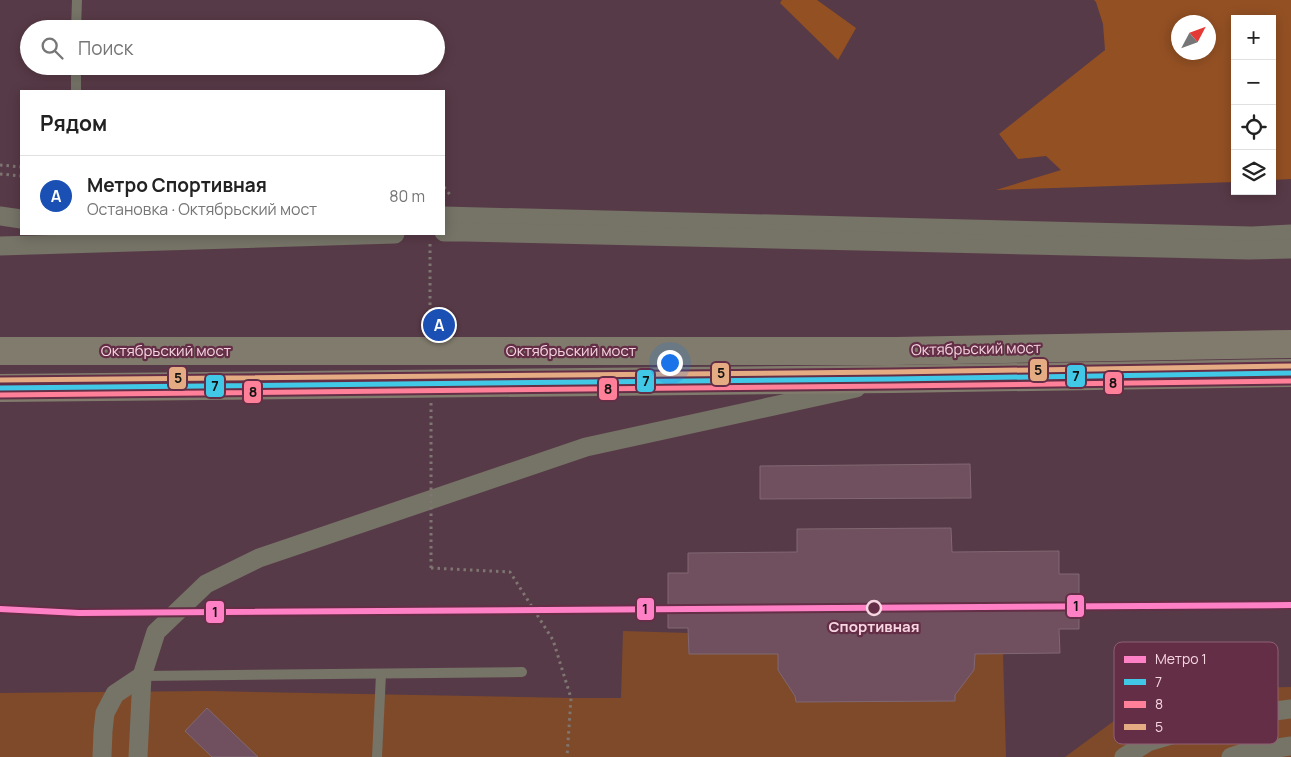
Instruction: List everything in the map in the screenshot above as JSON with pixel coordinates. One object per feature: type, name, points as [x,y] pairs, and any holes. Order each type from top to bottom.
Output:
[{"type":"main road","name":"Октябрьский мост","points":[[0,350],[895,351],[1291,344]]},
{"type":"main road","name":"Октябрьский мост","points":[[0,388],[1291,373]]},
{"type":"street","points":[[0,216],[20,219]]},
{"type":"street","points":[[445,216],[1252,236],[1291,234]]},
{"type":"street","points":[[437,238],[465,232],[1249,250],[1291,249]]},
{"type":"street","points":[[0,246],[362,235]]},
{"type":"street","points":[[138,757],[142,676],[156,632],[206,584],[259,558],[586,447],[898,379]]},
{"type":"street","points":[[102,757],[105,713],[115,694],[142,676]]},
{"type":"street","points":[[1278,711],[1291,709]]},
{"type":"street","points":[[1124,757],[1145,744]]},
{"type":"street","points":[[1231,757],[1243,753],[1291,746]]},
{"type":"lane","points":[[76,0],[76,20]]},
{"type":"lane","points":[[76,75],[76,90]]},
{"type":"lane","points":[[142,676],[522,672]]},
{"type":"lane","points":[[378,757],[382,674]]},
{"type":"path","points":[[0,165],[20,167]]},
{"type":"path","points":[[0,174],[20,176]]},
{"type":"path","points":[[430,331],[437,238]]},
{"type":"path","points":[[431,402],[431,568],[510,572],[553,640],[561,665],[571,698],[567,757]]},
{"type":"shaded area","points":[[782,0],[817,0],[856,28],[838,60],[780,3]]},
{"type":"shaded area","points":[[1094,0],[1291,0],[1291,179],[1276,180],[1276,15],[1231,15],[1231,182],[996,190],[1061,170],[1046,156],[1018,159],[999,134],[1105,50],[1103,24]]},
{"type":"shaded area","points":[[623,631],[688,633],[689,654],[778,654],[778,670],[795,696],[796,702],[955,701],[955,695],[974,668],[975,654],[1003,653],[1006,757],[0,757],[0,693],[208,691],[621,698]]},
{"type":"shaded area","points":[[1278,687],[1291,687],[1291,757],[1065,757],[1114,721],[1114,744],[1278,744]]},
{"type":"building","points":[[970,464],[971,498],[760,499],[760,466]]},
{"type":"building","points":[[951,528],[952,552],[1059,551],[1059,574],[1079,574],[1079,629],[1059,629],[1060,653],[975,654],[974,670],[955,695],[955,701],[796,702],[795,696],[778,670],[778,654],[689,654],[688,628],[668,628],[668,573],[688,573],[688,553],[797,552],[797,529]]},
{"type":"building","points":[[207,708],[258,757],[212,757],[185,731]]},
{"type":"metro line","name":"1","points":[[0,609],[79,613],[1291,605]]},
{"type":"transit line","name":"5","points":[[0,380],[892,372],[1291,366]]},
{"type":"transit line","name":"7","points":[[0,388],[1291,373]]},
{"type":"transit line","name":"8","points":[[0,395],[1291,381]]},
{"type":"place","name":"Метро Спортивная","points":[[439,325]]},
{"type":"place","name":"Спортивная","points":[[874,608]]}]
